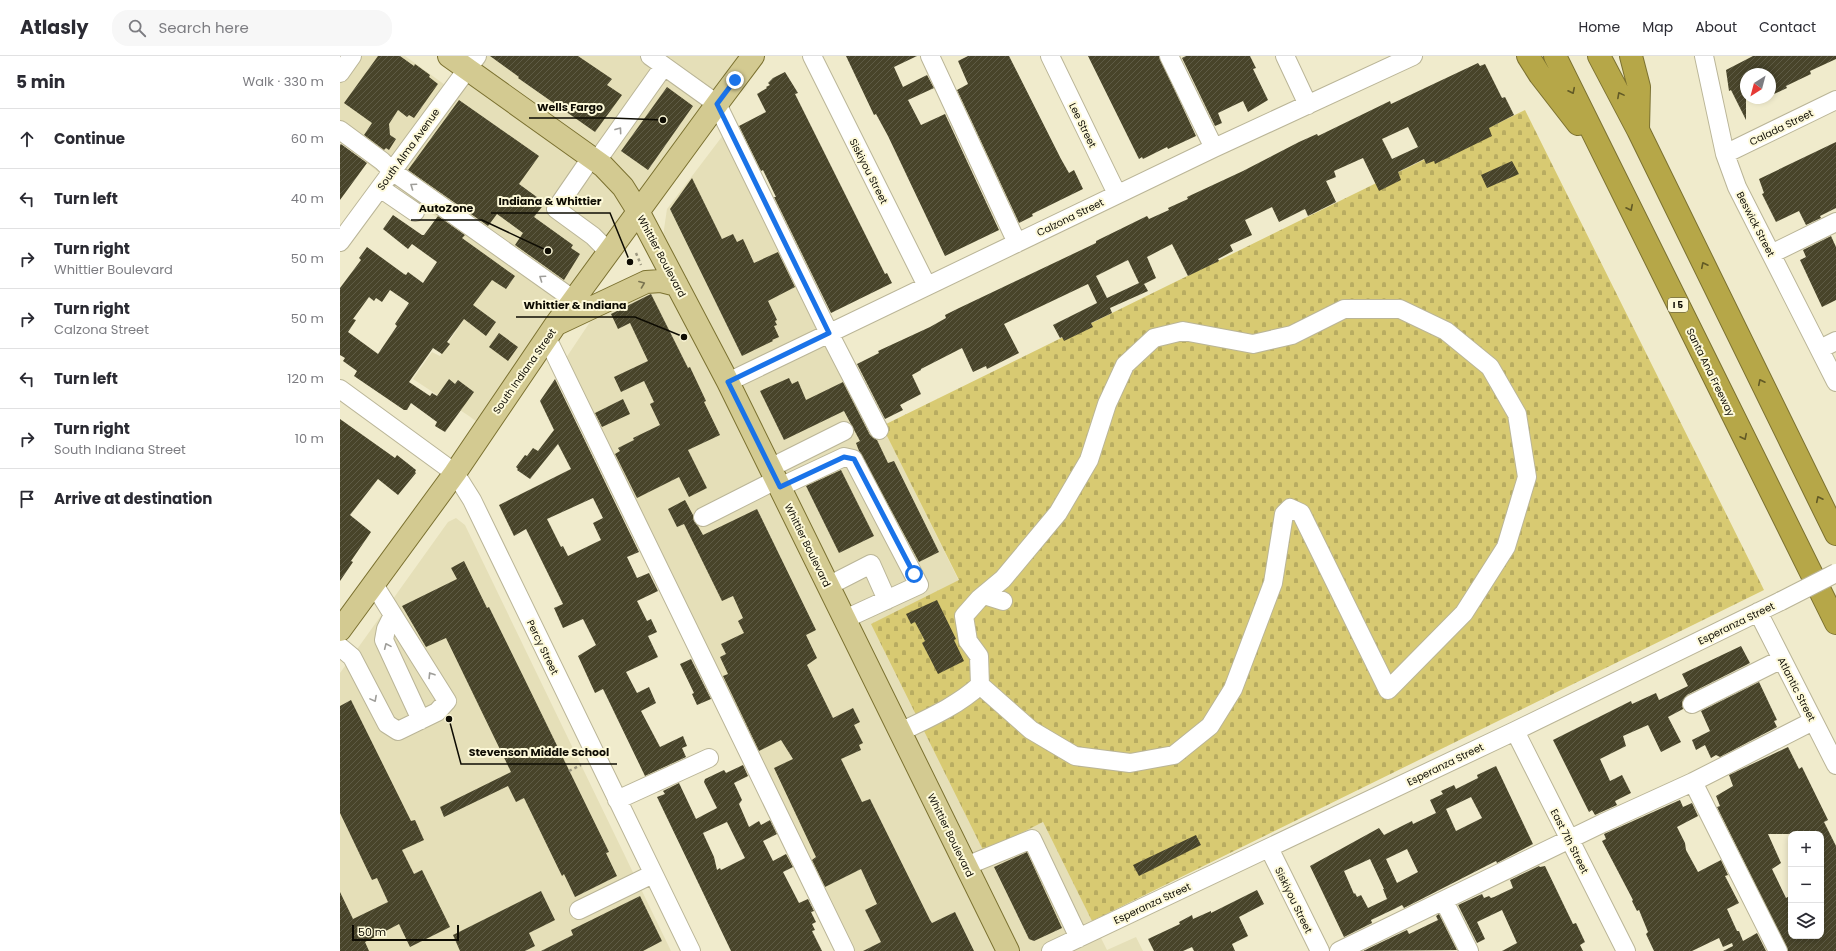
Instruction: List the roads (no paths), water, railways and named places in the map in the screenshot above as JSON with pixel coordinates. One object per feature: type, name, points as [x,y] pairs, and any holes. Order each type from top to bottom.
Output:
[{"type":"highway","points":[[1528,56],[1540,75],[1607,162]]},
{"type":"highway","name":"Santa Ana Freeway","points":[[1555,56],[1836,622]]},
{"type":"highway","points":[[1599,56],[1638,130],[1836,534]]},
{"type":"highway","points":[[1630,56],[1640,87],[1638,130]]},
{"type":"main road","name":"Whittier Boulevard","points":[[449,56],[472,63],[594,160],[623,187],[638,211],[728,382],[1008,951]]},
{"type":"main road","name":"South Indiana Street","points":[[340,630],[455,473],[552,331],[638,211],[753,56]]},
{"type":"main road","points":[[552,331],[646,282],[661,281],[677,285]]},
{"type":"street","points":[[340,73],[352,56]]},
{"type":"street","name":"Siskiyou Street","points":[[812,56],[927,286]]},
{"type":"street","points":[[930,56],[1017,242]]},
{"type":"street","name":"Lee Street","points":[[1050,56],[1117,194]]},
{"type":"street","points":[[1169,56],[1214,148]]},
{"type":"street","points":[[1285,56],[1308,105]]},
{"type":"street","name":"Calzona Street","points":[[728,382],[1117,194],[1413,56]]},
{"type":"street","name":"Beswick Street","points":[[1704,56],[1725,154],[1737,187],[1836,382]]},
{"type":"street","points":[[609,252],[593,236],[556,209],[594,160],[657,61],[717,104],[829,333],[879,430]]},
{"type":"street","name":"South Alma Avenue","points":[[340,242],[472,63]]},
{"type":"street","name":"Calada Street","points":[[1725,154],[1836,100]]},
{"type":"street","points":[[340,130],[382,161],[392,171],[574,300]]},
{"type":"street","points":[[380,188],[415,212]]},
{"type":"street","points":[[1771,254],[1836,222]]},
{"type":"street","points":[[1344,309],[1400,309],[1446,331],[1490,367],[1517,414],[1527,477],[1506,547],[1464,612],[1388,690],[1301,513],[1290,508],[1284,514],[1273,584],[1232,690],[1210,726],[1174,754],[1130,763],[1075,756],[1031,730],[980,685],[980,656],[968,641],[964,616],[984,595],[1003,579],[1058,513],[1089,460],[1107,404],[1125,365],[1154,338],[1183,331],[1253,344],[1292,335],[1344,309]]},
{"type":"street","points":[[552,331],[845,951]]},
{"type":"street","points":[[1820,349],[1836,341]]},
{"type":"street","name":"Percy Street","points":[[340,389],[455,473],[472,500],[691,951]]},
{"type":"street","points":[[703,517],[776,478],[844,431]]},
{"type":"street","points":[[776,478],[844,457],[854,459],[919,585],[845,619]]},
{"type":"street","points":[[828,586],[871,564],[887,600]]},
{"type":"street","name":"Esperanza Street","points":[[1051,951],[1515,731],[1836,573]]},
{"type":"street","points":[[340,647],[352,657],[387,724],[398,731],[437,712],[447,701],[373,583]]},
{"type":"street","points":[[984,595],[1003,601]]},
{"type":"street","name":"Atlantic Street","points":[[1758,612],[1836,765]]},
{"type":"street","points":[[393,615],[386,629],[384,640],[421,720]]},
{"type":"street","points":[[1692,704],[1782,659]]},
{"type":"street","points":[[900,732],[943,711],[966,697],[980,685]]},
{"type":"street","points":[[1340,951],[1693,782],[1813,720]]},
{"type":"street","name":"East 7th Street","points":[[1515,731],[1626,951]]},
{"type":"street","points":[[617,800],[709,758]]},
{"type":"street","points":[[1693,782],[1778,951]]},
{"type":"street","points":[[966,866],[1032,839],[1079,938]]},
{"type":"street","name":"Siskiyou Street","points":[[1269,848],[1320,951]]},
{"type":"street","points":[[579,910],[653,874]]},
{"type":"street","points":[[1444,900],[1469,951]]},
{"type":"place","name":"Wells Fargo","points":[[663,120]]},
{"type":"place","name":"AutoZone","points":[[548,251]]},
{"type":"place","name":"Indiana & Whittier","points":[[630,262]]},
{"type":"place","name":"Whittier & Indiana","points":[[684,337]]},
{"type":"place","name":"Stevenson Middle School","points":[[449,719]]}]
